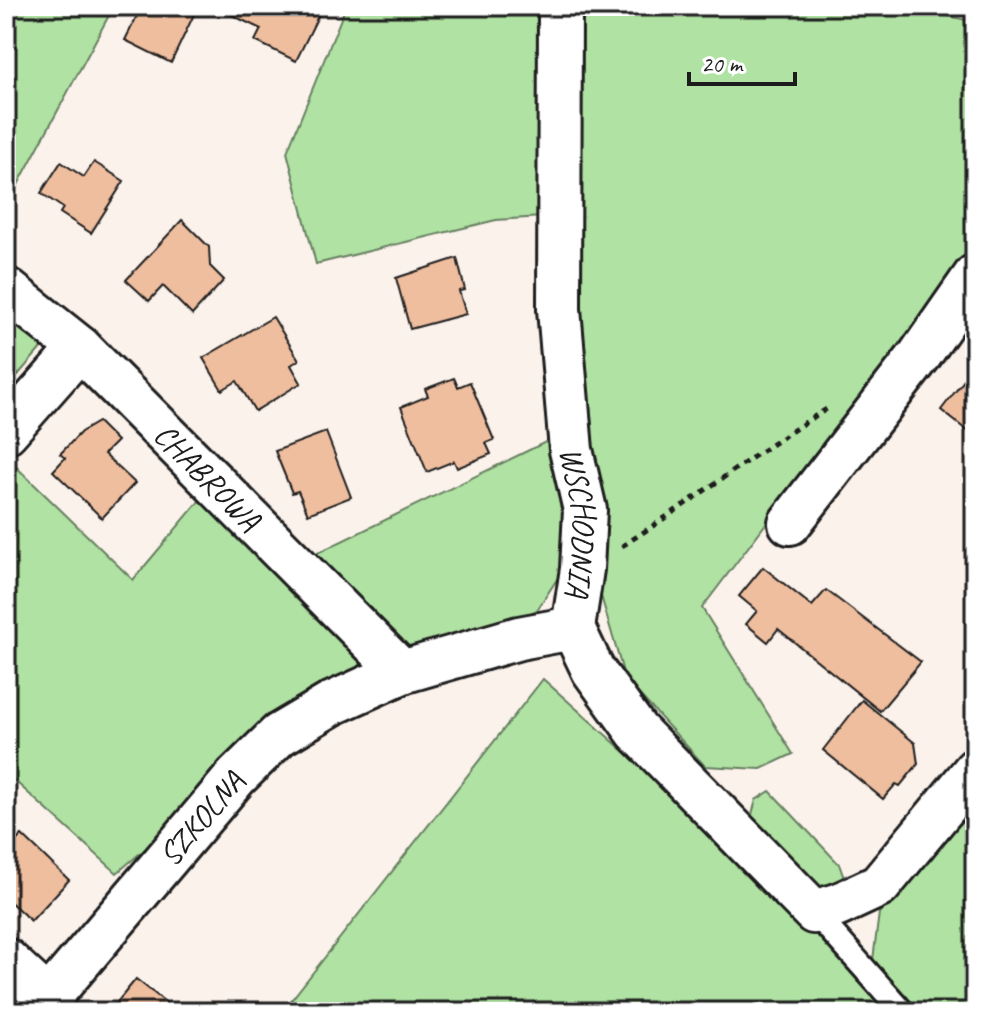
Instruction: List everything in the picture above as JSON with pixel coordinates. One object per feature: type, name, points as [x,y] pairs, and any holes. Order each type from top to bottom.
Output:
[{"type":"street","name":"WSCHODNIA","points":[[560,6],[559,309],[571,450],[585,510],[583,554],[573,628],[593,670],[637,731],[814,912]]},
{"type":"street","points":[[790,523],[920,355],[975,276]]},
{"type":"street","name":"CHABROWA","points":[[6,289],[80,348],[402,672]]},
{"type":"street","points":[[6,432],[80,348]]},
{"type":"street","name":"SZKOLNA","points":[[43,1005],[236,777],[279,735],[333,703],[402,672],[519,638],[573,628]]},
{"type":"street","points":[[814,912],[838,905],[879,886],[975,770]]},
{"type":"street","points":[[6,960],[43,1005]]},
{"type":"lane","name":"WSCHODNIA","points":[[814,912],[903,1012]]},
{"type":"path","points":[[961,6],[975,9]]},
{"type":"path","points":[[583,554],[617,549],[683,508],[743,464],[841,400]]},
{"type":"green space","points":[[6,6],[114,6],[6,207]]},
{"type":"green space","points":[[346,6],[538,6],[542,217],[496,220],[316,264],[287,152]]},
{"type":"green space","points":[[571,6],[905,6],[975,22],[975,247],[702,608],[793,754],[761,769],[705,766],[625,679],[597,582],[605,566],[586,453]]},
{"type":"green space","points":[[6,313],[42,347],[6,389]]},
{"type":"green space","points":[[554,438],[574,553],[537,610],[475,642],[406,648],[307,558]]},
{"type":"green space","points":[[7,458],[133,580],[206,493],[367,659],[117,873],[6,773]]},
{"type":"green space","points":[[543,679],[681,802],[797,913],[886,1012],[282,1012]]},
{"type":"green space","points":[[770,791],[839,864],[845,881],[834,888],[810,886],[751,818],[756,800]]},
{"type":"green space","points":[[975,795],[975,1012],[919,1012],[873,960],[879,913]]},
{"type":"building","points":[[142,6],[198,6],[171,63],[125,40]]},
{"type":"building","points":[[213,6],[323,6],[296,61],[255,41],[261,29]]},
{"type":"building","points":[[61,162],[84,177],[94,162],[124,181],[91,233],[60,213],[63,208],[41,193]]},
{"type":"building","points":[[182,220],[209,247],[210,266],[224,280],[192,315],[163,286],[149,301],[126,280]]},
{"type":"building","points":[[457,258],[465,290],[459,291],[466,314],[410,329],[396,278]]},
{"type":"building","points":[[273,317],[299,360],[291,365],[301,383],[255,411],[237,381],[222,390],[203,358]]},
{"type":"building","points":[[975,366],[975,437],[941,410]]},
{"type":"building","points":[[454,378],[458,387],[470,382],[494,440],[486,443],[491,454],[457,468],[454,461],[427,472],[401,407],[428,396],[425,389]]},
{"type":"building","points":[[98,422],[117,441],[104,454],[135,483],[102,518],[53,471],[65,458],[60,454],[81,432]]},
{"type":"building","points":[[326,432],[351,497],[308,514],[298,491],[292,493],[275,451]]},
{"type":"building","points":[[763,567],[812,606],[826,590],[921,662],[880,711],[778,629],[768,642],[746,624],[757,611],[739,596]]},
{"type":"building","points":[[862,700],[915,743],[918,764],[900,786],[896,784],[883,799],[823,750]]},
{"type":"building","points":[[22,835],[69,880],[31,921],[6,898],[6,851]]},
{"type":"building","points":[[136,979],[178,1012],[109,1012]]}]
